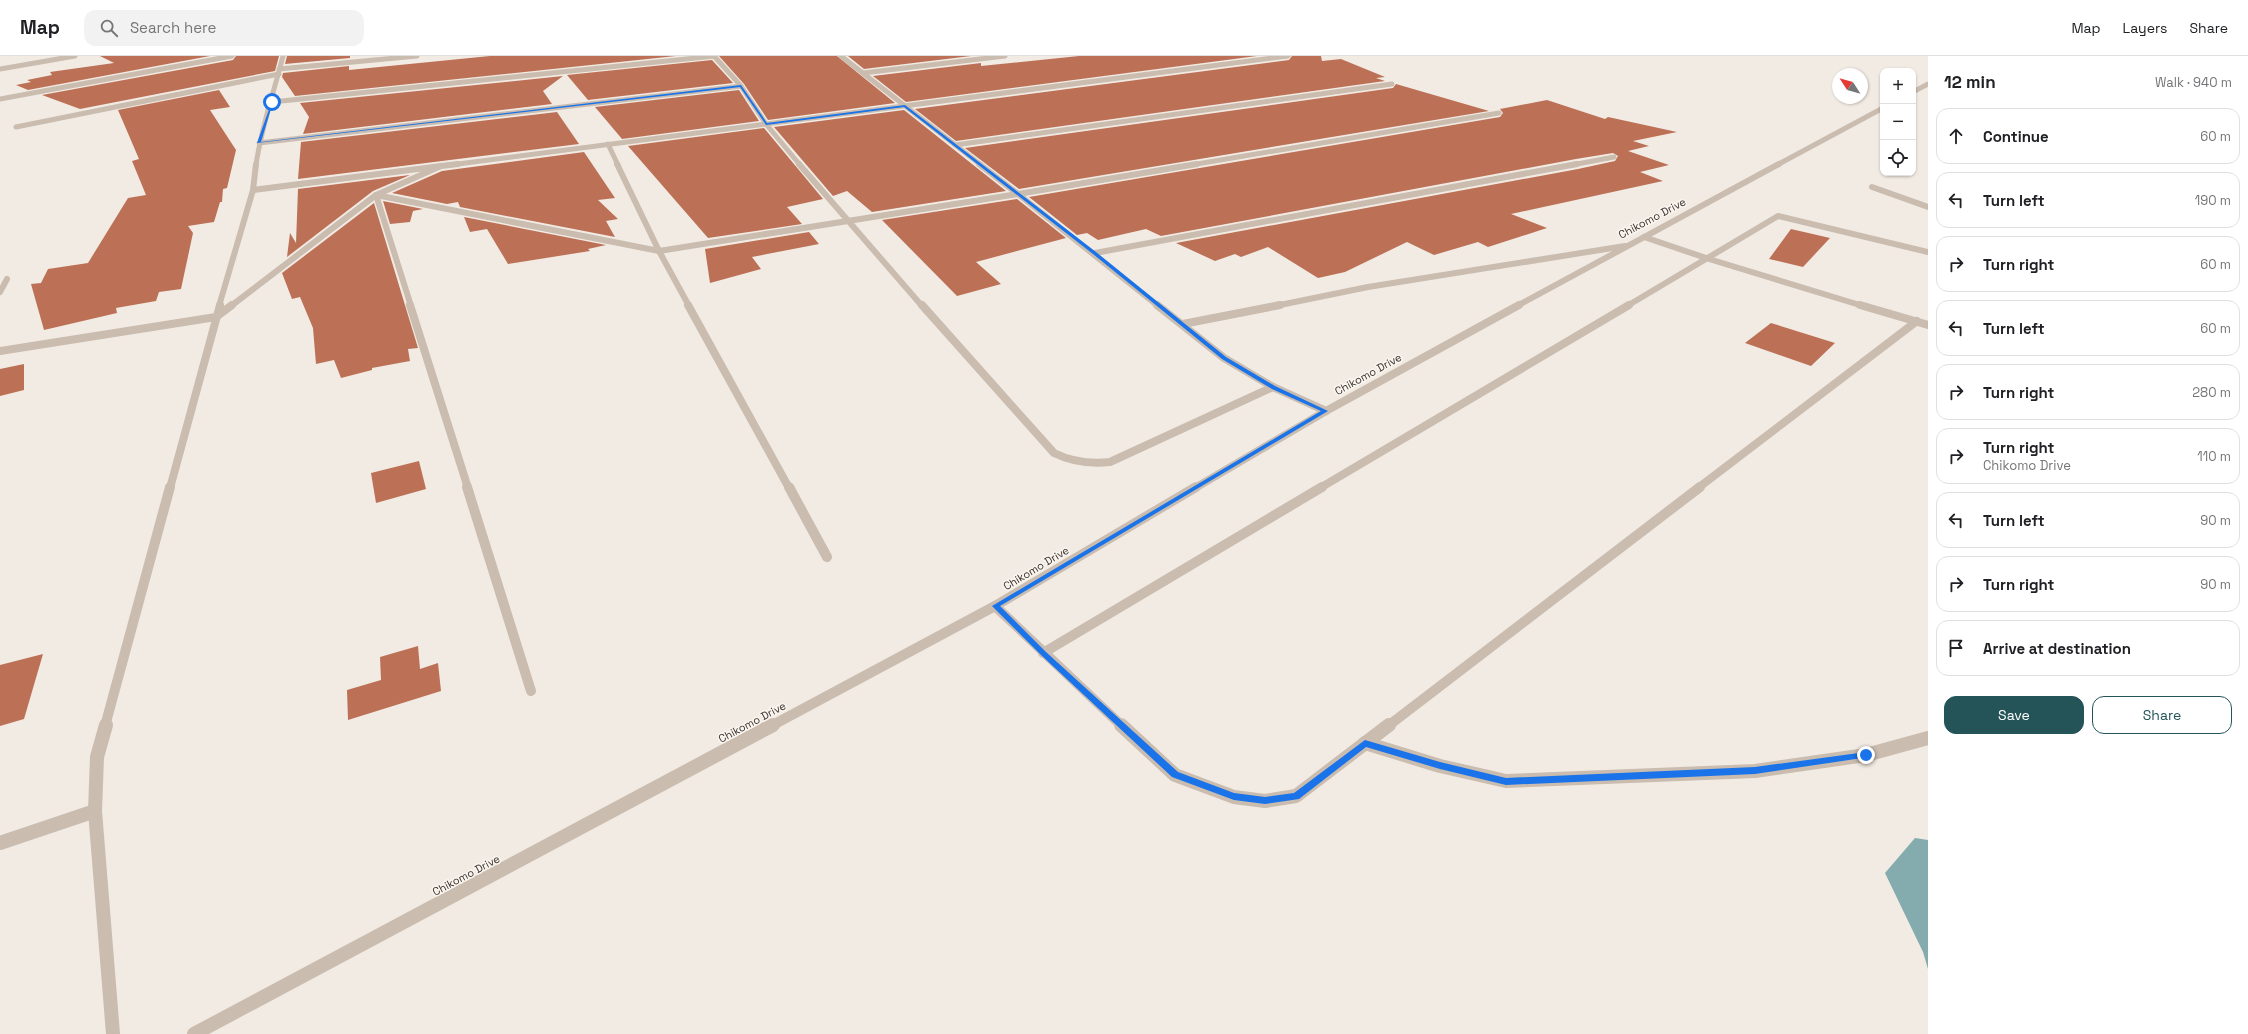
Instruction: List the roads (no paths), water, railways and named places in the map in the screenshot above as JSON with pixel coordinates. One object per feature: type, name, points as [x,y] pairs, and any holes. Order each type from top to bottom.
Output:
[{"type":"street","points":[[0,69],[75,56]]},
{"type":"street","points":[[0,99],[232,56]]},
{"type":"street","points":[[113,1034],[95,810],[97,757],[216,317],[253,190],[259,143],[272,102],[283,56]]},
{"type":"street","points":[[16,127],[279,72],[417,56]]},
{"type":"street","points":[[272,102],[714,56],[741,86],[766,124],[847,221],[1054,453],[1066,460],[1095,464],[1110,462],[1273,387]]},
{"type":"street","points":[[841,56],[1094,253],[1224,358],[1273,387],[1326,411]]},
{"type":"street","points":[[863,73],[1005,56]]},
{"type":"street","points":[[253,190],[1288,56]]},
{"type":"street","points":[[955,145],[1392,84]]},
{"type":"street","points":[[1916,90],[1928,84]]},
{"type":"street","points":[[259,143],[741,86]]},
{"type":"street","name":"Chikomo Drive","points":[[194,1034],[995,606],[1326,411],[1626,246],[1880,110]]},
{"type":"street","points":[[376,195],[659,251],[1018,194],[1499,113]]},
{"type":"street","points":[[608,144],[659,251],[827,557]]},
{"type":"street","points":[[1094,253],[1614,157]]},
{"type":"street","points":[[0,351],[216,317],[376,195],[441,166]]},
{"type":"street","points":[[1872,187],[1928,207]]},
{"type":"street","points":[[376,195],[531,691]]},
{"type":"street","points":[[1043,654],[1708,259],[1762,224],[1781,216],[1928,252]]},
{"type":"street","points":[[1644,237],[1708,259],[1923,323]]},
{"type":"street","points":[[1183,324],[1368,287],[1626,246]]},
{"type":"street","points":[[0,292],[7,279]]},
{"type":"street","points":[[995,606],[1043,654],[1175,775],[1234,797],[1265,801],[1296,796],[1923,323]]},
{"type":"street","points":[[1365,744],[1440,766],[1506,781],[1755,770],[1866,755],[1928,738]]},
{"type":"street","points":[[0,843],[95,810]]},
{"type":"water","points":[[1915,838],[1928,840],[1928,969],[1923,952],[1885,873]]}]
